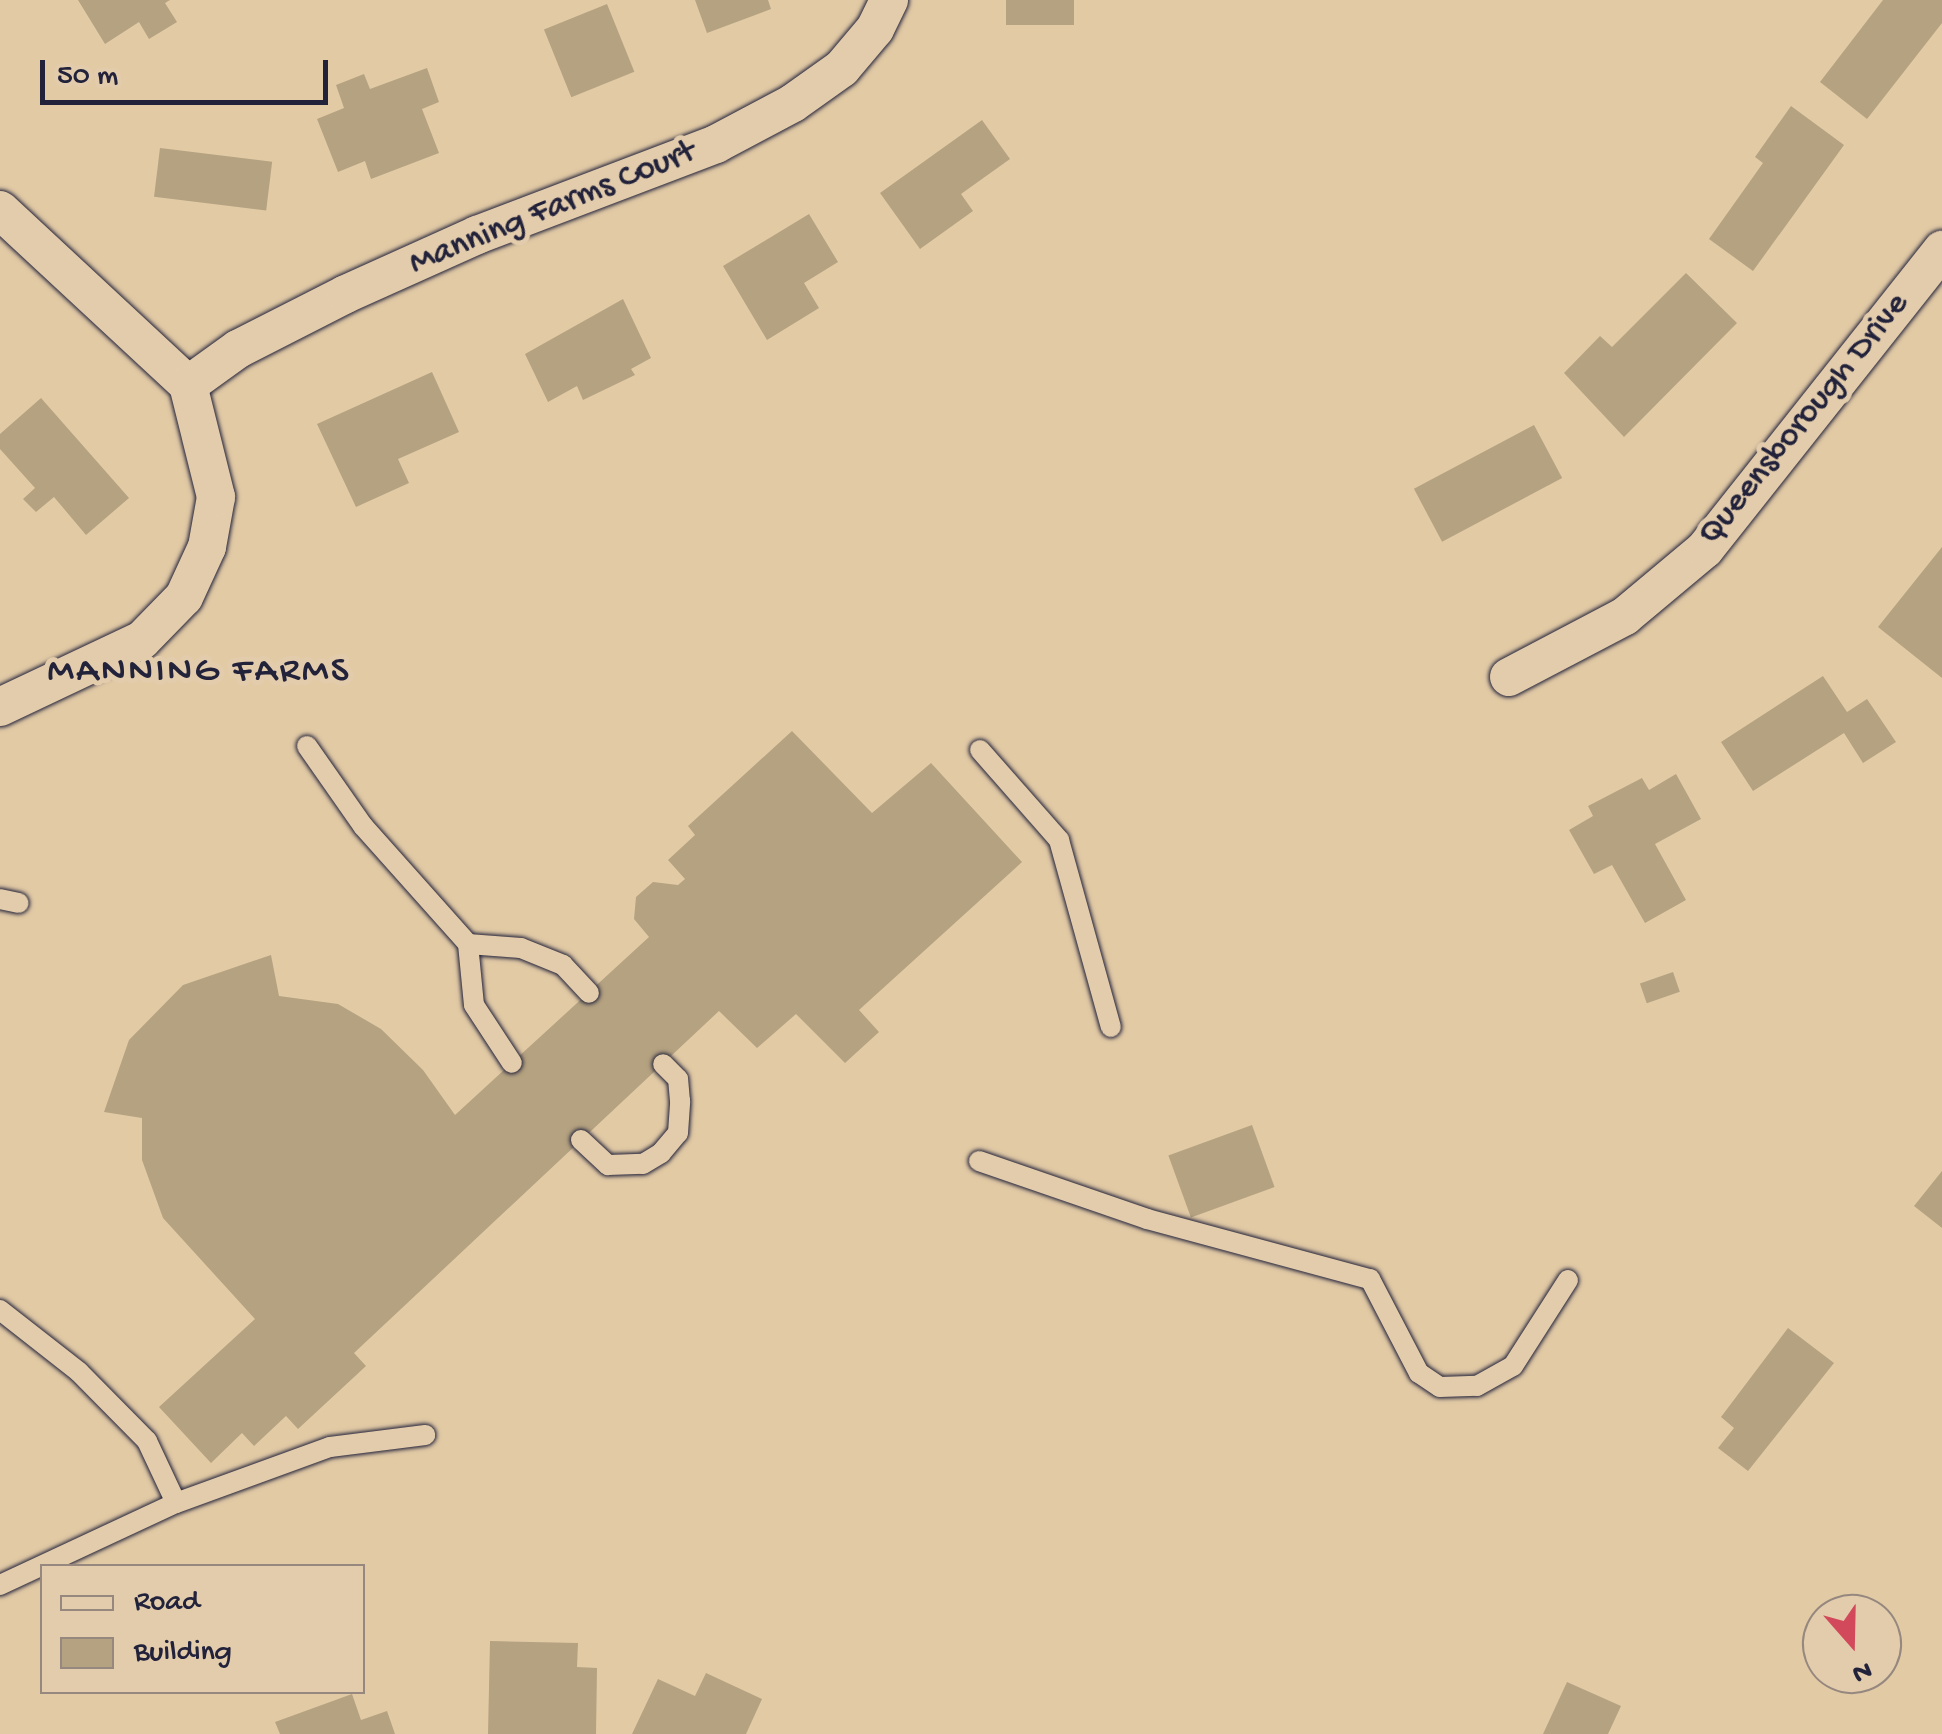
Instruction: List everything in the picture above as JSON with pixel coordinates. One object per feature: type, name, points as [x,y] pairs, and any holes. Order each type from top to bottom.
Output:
[{"type":"street","name":"Manning Farms Court","points":[[188,385],[238,349],[346,294],[477,235],[716,144],[793,103],[842,68],[875,29],[889,0]]},
{"type":"street","points":[[0,210],[188,385],[216,497],[207,547],[184,597],[142,640],[0,706]]},
{"type":"street","name":"Queensborough Drive","points":[[1510,677],[1626,616],[1705,549],[1942,250]]},
{"type":"lane","points":[[307,746],[364,826],[468,944],[474,1005],[512,1062]]},
{"type":"lane","points":[[980,750],[1059,840],[1111,1027]]},
{"type":"lane","points":[[468,944],[521,948],[562,966],[589,992]]},
{"type":"lane","points":[[581,1140],[608,1165],[643,1164],[661,1153],[678,1133],[680,1101],[678,1078],[663,1064]]},
{"type":"lane","points":[[979,1160],[1147,1219],[1370,1279],[1419,1373],[1440,1388],[1477,1386],[1513,1366],[1568,1280]]},
{"type":"lane","points":[[0,1310],[79,1372],[147,1440],[176,1502]]},
{"type":"lane","points":[[45,1564],[176,1502],[330,1446],[425,1435]]},
{"type":"lane","points":[[0,1585],[40,1566]]},
{"type":"building","points":[[78,0],[170,0],[165,3],[177,22],[149,39],[139,22],[105,44]]},
{"type":"building","points":[[695,0],[768,0],[771,9],[707,33]]},
{"type":"building","points":[[1006,0],[1074,0],[1074,25],[1006,25]]},
{"type":"building","points":[[1883,0],[1942,0],[1942,23],[1867,119],[1820,82]]},
{"type":"building","points":[[607,4],[634,72],[571,97],[544,29]]},
{"type":"building","points":[[427,68],[439,102],[422,109],[439,153],[371,179],[365,161],[338,172],[317,119],[344,108],[336,85],[364,74],[370,89]]},
{"type":"building","points":[[1791,106],[1844,145],[1753,271],[1709,239],[1763,163],[1755,157]]},
{"type":"building","points":[[982,120],[1010,159],[961,194],[973,211],[920,249],[880,193]]},
{"type":"building","points":[[160,148],[272,162],[266,210],[154,197]]},
{"type":"building","points":[[809,214],[838,262],[804,283],[819,308],[767,340],[723,266]]},
{"type":"building","points":[[1686,273],[1737,323],[1624,437],[1564,373],[1600,336],[1612,347]]},
{"type":"building","points":[[623,299],[651,358],[631,369],[635,375],[583,400],[577,386],[548,402],[525,354]]},
{"type":"building","points":[[432,372],[459,432],[398,459],[409,483],[356,507],[317,424]]},
{"type":"building","points":[[41,398],[129,498],[86,535],[54,497],[36,512],[23,499],[35,488],[0,449],[0,434]]},
{"type":"building","points":[[1534,425],[1562,478],[1442,542],[1414,489]]},
{"type":"building","points":[[1942,547],[1942,678],[1878,627]]},
{"type":"building","points":[[1823,676],[1847,712],[1867,699],[1896,742],[1863,763],[1844,733],[1753,791],[1721,742]]},
{"type":"building","points":[[792,731],[872,813],[931,763],[1022,862],[859,1010],[879,1032],[845,1063],[796,1014],[757,1048],[719,1011],[354,1353],[366,1366],[298,1429],[286,1416],[254,1446],[242,1433],[211,1463],[159,1407],[255,1319],[163,1218],[142,1160],[142,1118],[104,1112],[129,1040],[183,985],[271,955],[279,996],[338,1004],[381,1029],[423,1070],[455,1115],[649,937],[634,919],[636,897],[653,882],[678,885],[685,879],[668,860],[695,835],[688,826]]},
{"type":"building","points":[[1676,774],[1701,819],[1655,844],[1686,900],[1645,923],[1612,865],[1594,874],[1569,830],[1593,816],[1588,806],[1642,778],[1649,790]]},
{"type":"building","points":[[1673,972],[1680,992],[1647,1003],[1640,983]]},
{"type":"building","points":[[1252,1125],[1275,1187],[1191,1217],[1168,1155]]},
{"type":"building","points":[[1942,1171],[1942,1228],[1914,1206]]},
{"type":"building","points":[[1788,1328],[1834,1363],[1748,1471],[1718,1448],[1734,1428],[1721,1417]]},
{"type":"building","points":[[490,1641],[578,1643],[577,1667],[597,1668],[596,1734],[488,1734]]},
{"type":"building","points":[[706,1673],[762,1699],[746,1734],[632,1734],[658,1679],[695,1696]]},
{"type":"building","points":[[1567,1682],[1621,1706],[1608,1734],[1543,1734]]},
{"type":"building","points":[[352,1694],[361,1720],[387,1711],[395,1734],[280,1734],[275,1722]]},
{"type":"district","name":"MANNING FARMS","points":[[199,673]]}]
